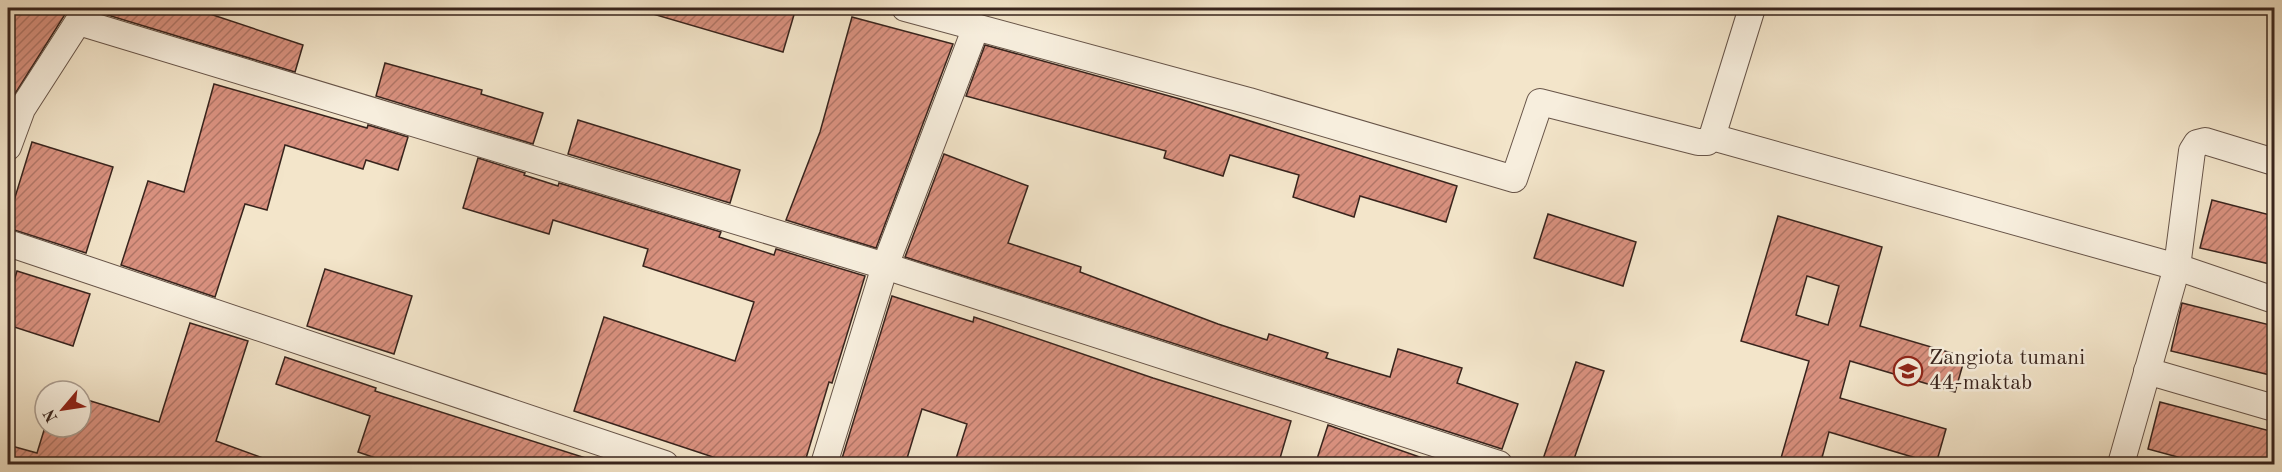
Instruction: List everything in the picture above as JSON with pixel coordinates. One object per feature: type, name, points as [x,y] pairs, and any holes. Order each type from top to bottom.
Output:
[{"type":"street","points":[[905,8],[1249,101],[1514,179],[1540,102],[1698,142],[1707,142],[1712,137],[1752,8]]},
{"type":"street","points":[[8,147],[22,109],[83,15],[885,266],[1499,465]]},
{"type":"street","points":[[824,465],[885,266],[976,27]]},
{"type":"street","points":[[1712,137],[2177,267],[2274,300]]},
{"type":"street","points":[[2121,465],[2177,267],[2192,151],[2197,143],[2205,141],[2274,162]]},
{"type":"street","points":[[8,243],[664,465]]},
{"type":"street","points":[[2147,371],[2274,408]]},
{"type":"building","points":[[8,8],[69,8],[8,105]]},
{"type":"building","points":[[102,8],[192,8],[303,45],[295,72],[101,13]]},
{"type":"building","points":[[646,8],[796,8],[783,52],[646,12]]},
{"type":"building","points":[[852,17],[953,44],[876,248],[786,220],[820,132]]},
{"type":"building","points":[[985,45],[1180,99],[1457,186],[1446,222],[1360,196],[1354,217],[1293,197],[1299,175],[1230,155],[1223,176],[1164,158],[1166,151],[966,96]]},
{"type":"building","points":[[385,63],[482,90],[481,94],[543,113],[533,144],[376,96]]},
{"type":"building","points":[[214,84],[367,128],[368,125],[408,137],[398,170],[366,160],[363,169],[285,145],[267,210],[245,204],[215,297],[121,265],[148,181],[184,192]]},
{"type":"building","points":[[578,120],[740,170],[730,203],[568,154]]},
{"type":"building","points":[[32,142],[113,167],[86,253],[8,228],[8,220]]},
{"type":"building","points":[[944,154],[1028,186],[1008,243],[1081,267],[1080,272],[1218,324],[1267,340],[1269,334],[1328,353],[1326,358],[1390,377],[1398,349],[1462,368],[1457,383],[1518,404],[1502,449],[905,257]]},
{"type":"building","points":[[478,158],[558,186],[559,183],[721,232],[719,237],[774,255],[776,249],[865,276],[804,465],[737,465],[574,411],[604,317],[735,361],[754,302],[643,266],[648,249],[553,220],[549,234],[463,208]]},
{"type":"building","points":[[2212,200],[2274,216],[2274,265],[2200,248]]},
{"type":"building","points":[[1548,214],[1636,242],[1623,286],[1534,258]]},
{"type":"building","points":[[1778,216],[1882,247],[1860,326],[1965,357],[1955,392],[1850,361],[1840,398],[1946,429],[1936,464],[1829,432],[1820,465],[1779,465],[1809,361],[1741,341]],"holes":[[[1807,276],[1839,286],[1828,325],[1796,315]]]},
{"type":"building","points":[[325,269],[412,296],[394,354],[307,326]]},
{"type":"building","points":[[17,271],[90,294],[73,346],[8,325],[8,301]]},
{"type":"building","points":[[892,296],[973,322],[974,317],[1153,378],[1291,421],[1278,465],[954,465],[967,424],[922,409],[905,465],[840,465]]},
{"type":"building","points":[[2182,303],[2274,326],[2274,376],[2171,351]]},
{"type":"building","points":[[190,323],[248,341],[216,441],[274,462],[274,465],[8,465],[8,445],[37,453],[41,439],[93,439],[93,402],[159,422]]},
{"type":"building","points":[[285,357],[376,388],[375,391],[595,461],[594,465],[396,465],[358,452],[370,416],[276,384]]},
{"type":"building","points":[[1576,362],[1604,371],[1572,465],[1541,465]]},
{"type":"building","points":[[2160,402],[2274,432],[2274,465],[2207,465],[2148,449]]},
{"type":"building","points":[[1328,425],[1434,462],[1434,465],[1315,465]]},
{"type":"place","name":"Zangiota tumani 44-maktab","points":[[1908,371]]}]
